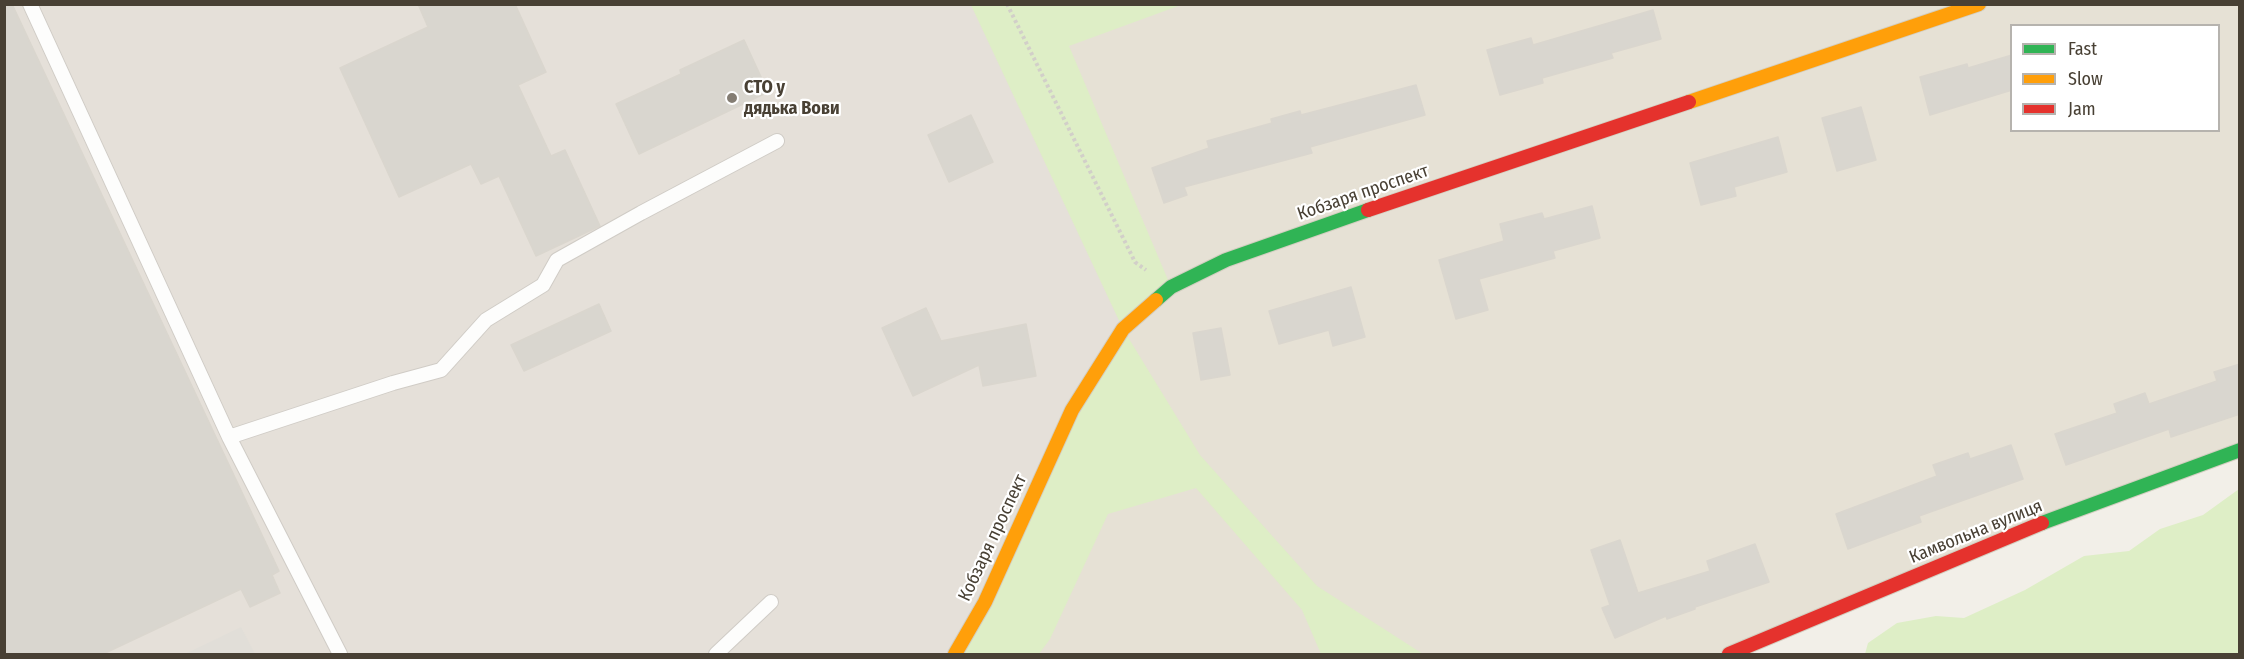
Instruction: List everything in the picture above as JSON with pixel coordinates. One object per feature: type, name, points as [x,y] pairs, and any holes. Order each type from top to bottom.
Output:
[{"type":"main road","name":"Кобзаря проспект","points":[[955,654],[985,602],[1072,410],[1123,329],[1171,287],[1226,260],[1365,211],[1979,4]]},
{"type":"main road","name":"Камвольна вулиця","points":[[1729,654],[2030,528],[2240,450]]},
{"type":"lane","points":[[30,4],[230,437],[340,654]]},
{"type":"lane","points":[[230,437],[393,383],[441,370],[486,320],[543,285],[557,260],[777,141]]},
{"type":"lane","points":[[716,654],[771,602]]},
{"type":"path","points":[[1007,4],[1135,262],[1171,287]]},
{"type":"shaded area","points":[[4,5],[2239,5],[2239,450],[1729,654],[1423,654],[1419,652],[1417,654],[5,654]]},
{"type":"shaded area","points":[[4,5],[971,5],[1123,329],[955,654],[5,654]]},
{"type":"shaded area","points":[[241,627],[255,654],[185,654]]},
{"type":"green space","points":[[971,5],[1181,5],[1069,46],[1171,287],[1123,329]]},
{"type":"green space","points":[[1123,329],[1200,455],[1317,586],[1423,654],[1321,654],[1302,610],[1196,488],[1108,514],[1050,639],[1039,654],[955,654]]},
{"type":"green space","points":[[2239,489],[2239,654],[1865,654],[1868,643],[1897,623],[1936,616],[1964,618],[2025,590],[2084,556],[2129,551],[2160,529],[2203,515]]},
{"type":"building","points":[[4,4],[12,4],[279,571],[272,575],[280,593],[250,607],[241,589],[103,654],[4,654]]},
{"type":"building","points":[[418,4],[515,4],[546,72],[518,85],[551,156],[565,150],[600,226],[536,256],[499,176],[481,184],[471,164],[399,197],[340,68],[428,27]]},
{"type":"building","points":[[1653,10],[1661,39],[1611,53],[1613,58],[1542,78],[1543,83],[1500,95],[1487,50],[1531,38],[1533,45]]},
{"type":"building","points":[[744,40],[768,92],[639,154],[616,104],[681,74],[680,70]]},
{"type":"building","points":[[2010,56],[2010,91],[1930,115],[1920,77],[1967,64],[1968,68]]},
{"type":"building","points":[[1416,85],[1425,115],[1310,147],[1312,153],[1184,187],[1187,195],[1164,203],[1152,168],[1209,148],[1207,141],[1272,123],[1271,119],[1300,111],[1301,115]]},
{"type":"building","points":[[1861,107],[1876,160],[1837,171],[1822,118]]},
{"type":"building","points":[[971,115],[993,162],[949,182],[928,135]]},
{"type":"building","points":[[1778,137],[1787,172],[1734,187],[1736,196],[1701,205],[1690,163]]},
{"type":"building","points":[[1592,206],[1600,238],[1553,251],[1555,258],[1479,279],[1488,310],[1456,319],[1439,260],[1504,241],[1500,224],[1542,213],[1544,219]]},
{"type":"building","points":[[1351,287],[1365,337],[1333,346],[1329,330],[1279,344],[1269,311]]},
{"type":"building","points":[[599,304],[611,331],[524,371],[511,345]]},
{"type":"building","points":[[926,308],[941,341],[1026,324],[1036,376],[983,386],[979,365],[913,396],[882,328]]},
{"type":"building","points":[[1221,328],[1230,375],[1201,380],[1193,333]]},
{"type":"building","points":[[2240,364],[2240,414],[2171,437],[2169,429],[2066,465],[2055,434],[2117,413],[2114,404],[2145,393],[2149,404],[2217,381],[2214,372]]},
{"type":"building","points":[[2011,445],[2023,479],[1919,516],[1921,522],[1848,549],[1836,514],[1937,476],[1933,465],[1968,453],[1970,459]]},
{"type":"building","points":[[1620,540],[1638,593],[1710,571],[1707,561],[1755,544],[1769,582],[1667,619],[1666,616],[1615,638],[1602,608],[1610,605],[1591,550]]},
{"type":"traffic: fast","points":[[1156,300],[1171,287],[1226,260],[1368,210]]},
{"type":"traffic: fast","points":[[2042,523],[2240,450]]},
{"type":"traffic: slow","points":[[1689,102],[1979,4]]},
{"type":"traffic: slow","points":[[955,654],[985,602],[1072,410],[1123,329],[1156,300]]},
{"type":"traffic: jam","points":[[1368,210],[1689,102]]},
{"type":"traffic: jam","points":[[1729,654],[2042,523]]},
{"type":"place","name":"СТО у дядька Вови","points":[[732,98]]}]
